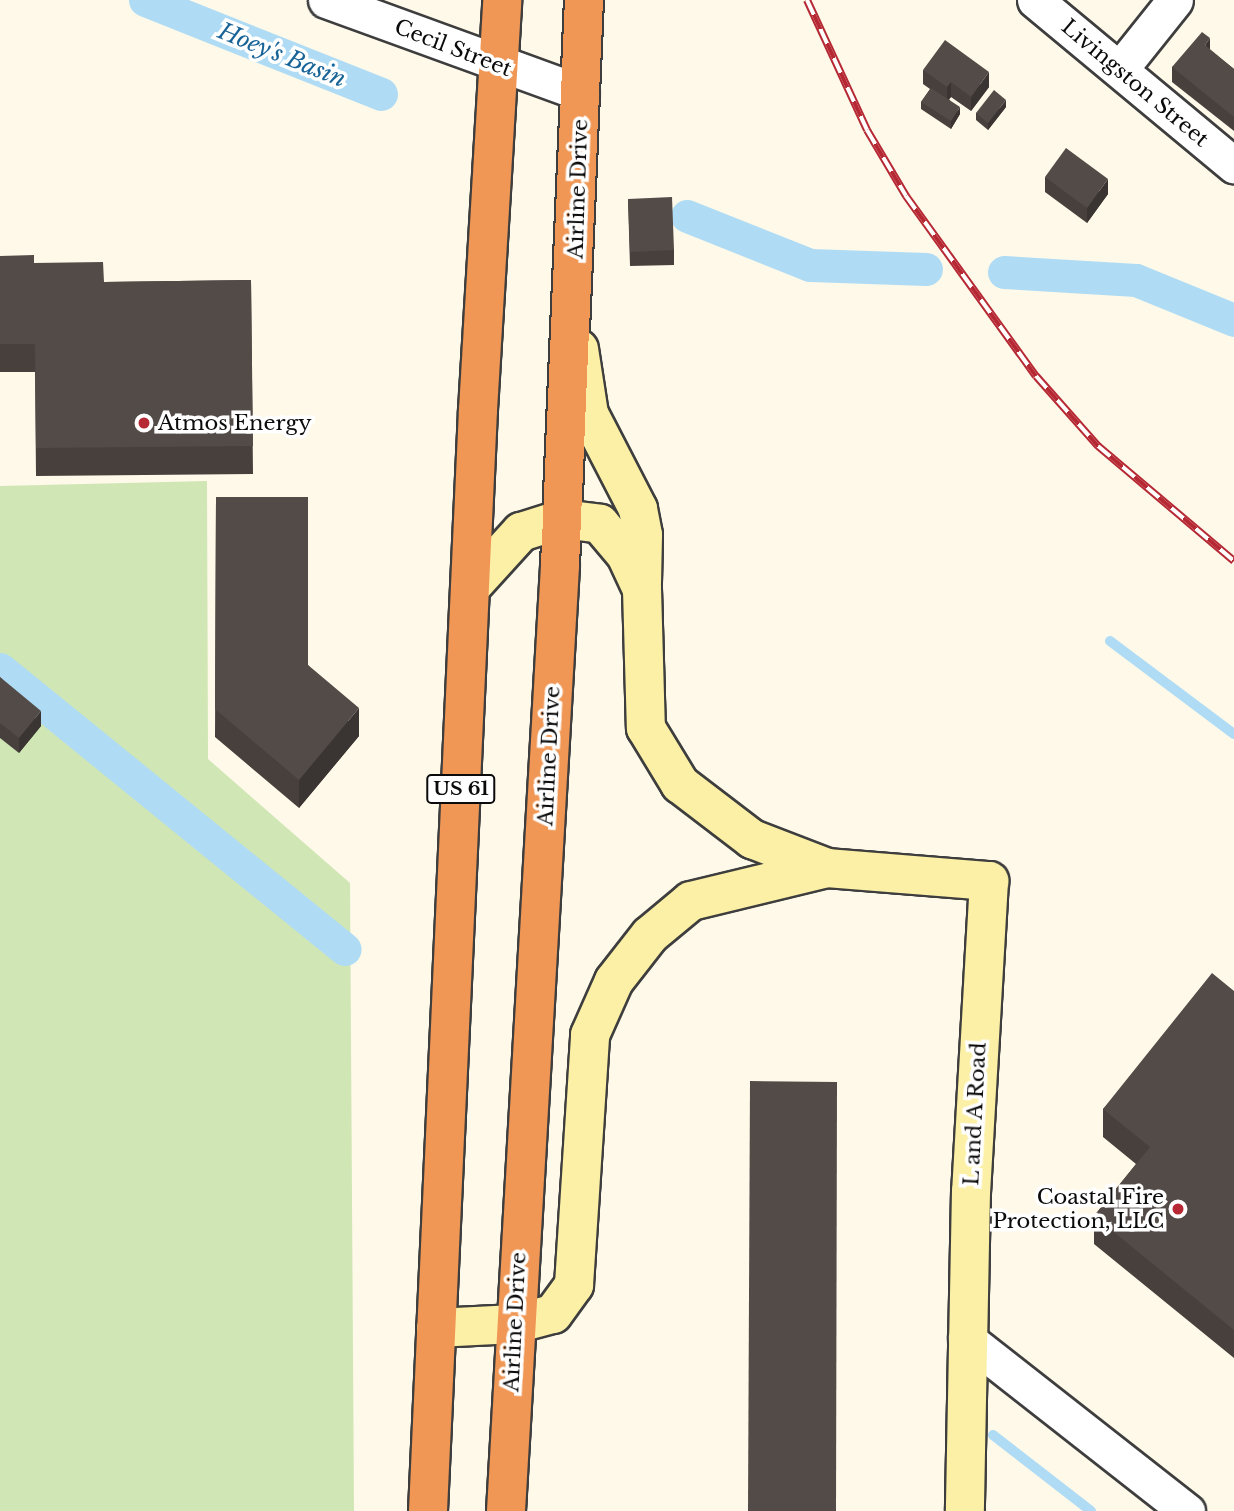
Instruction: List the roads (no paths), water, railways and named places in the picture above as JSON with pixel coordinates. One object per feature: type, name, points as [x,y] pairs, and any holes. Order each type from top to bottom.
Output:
[{"type":"highway","name":"US 61","points":[[428,1511],[470,588],[502,0]]},
{"type":"highway","name":"Airline Drive","points":[[506,1511],[574,307],[584,0]]},
{"type":"street","name":"Cecil Street","points":[[326,0],[499,66],[581,93]]},
{"type":"street","name":"Livingston Street","points":[[1035,0],[1234,165]]},
{"type":"street","points":[[1120,69],[1175,0]]},
{"type":"street","points":[[574,307],[589,414],[638,509],[643,535],[646,727],[680,784],[752,839],[827,868]]},
{"type":"street","points":[[470,588],[521,532],[562,519],[600,524],[626,555],[642,589]]},
{"type":"street","points":[[436,1328],[515,1324],[553,1314],[574,1285],[590,1035],[614,981],[650,935],[691,901],[827,868]]},
{"type":"street","name":"L and A Road","points":[[827,868],[989,881],[966,1338],[965,1511]]},
{"type":"street","points":[[966,1338],[1187,1511]]},
{"type":"waterway","name":"Hoey's Basin","points":[[145,0],[381,94]]},
{"type":"waterway","points":[[687,216],[810,265],[926,269]]},
{"type":"waterway","points":[[1004,272],[1136,280],[1234,320]]},
{"type":"waterway","points":[[1110,641],[1234,734]]},
{"type":"waterway","points":[[0,669],[345,949]]},
{"type":"waterway","points":[[993,1435],[1091,1511]]},
{"type":"railway","points":[[807,0],[867,130],[906,196],[1036,376],[1098,446],[1234,561]]},
{"type":"place","name":"Atmos Energy","points":[[144,423]]},
{"type":"place","name":"Coastal Fire Protection, LLC","points":[[1178,1209]]}]
